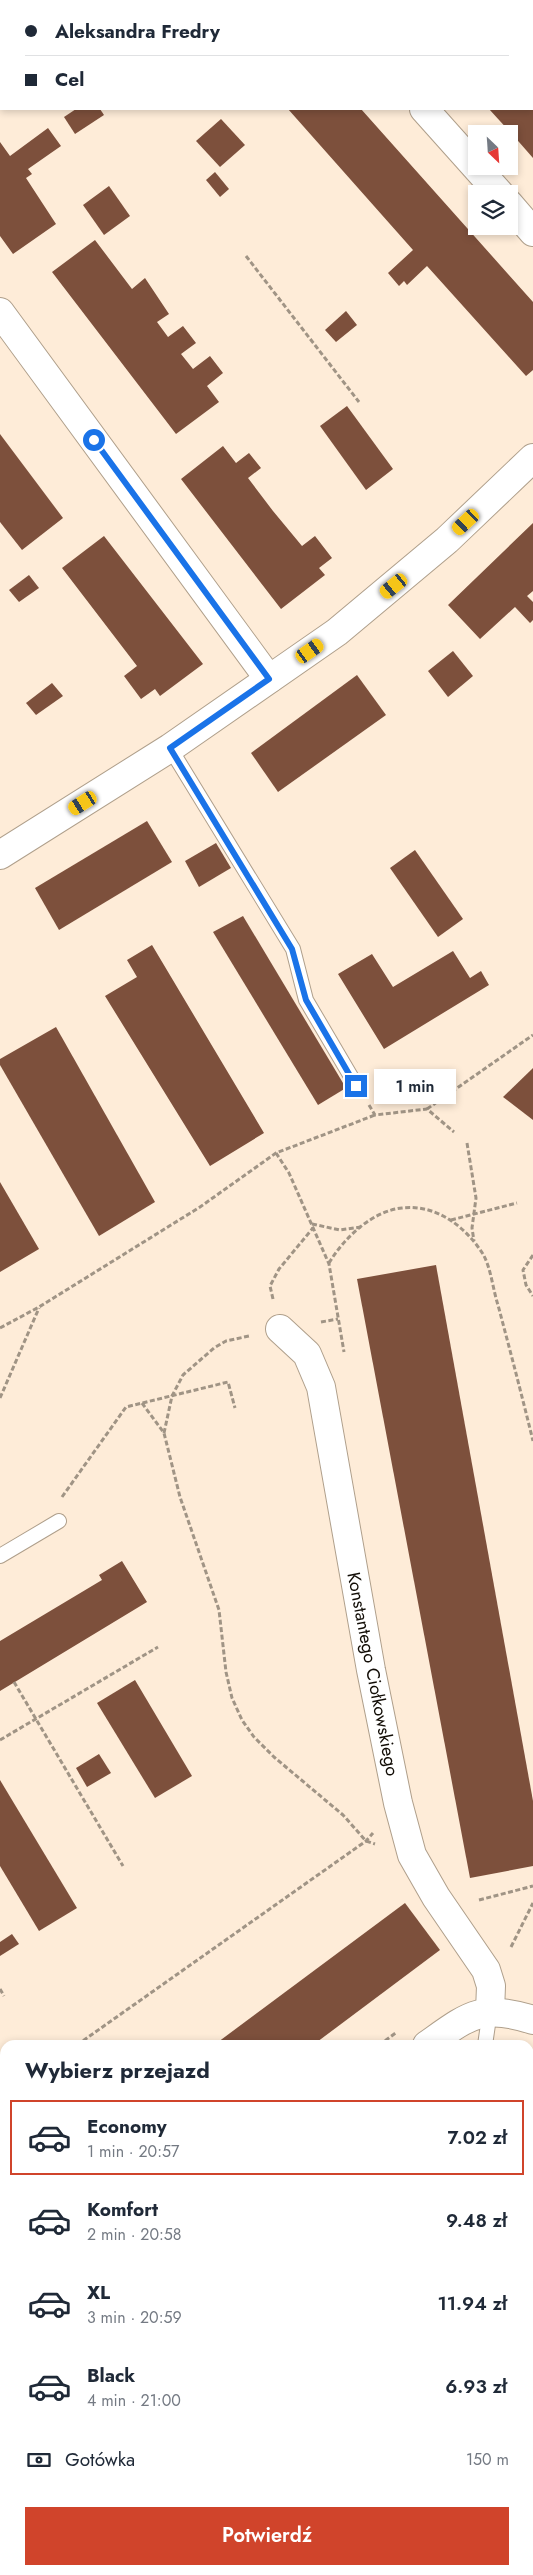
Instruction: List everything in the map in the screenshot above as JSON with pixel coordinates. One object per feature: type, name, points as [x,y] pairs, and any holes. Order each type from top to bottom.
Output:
[{"type":"street","points":[[425,110],[492,185]]},
{"type":"street","points":[[518,214],[533,232]]},
{"type":"street","points":[[0,312],[269,679]]},
{"type":"street","points":[[0,855],[170,748],[337,632],[394,586],[453,534],[533,458]]},
{"type":"street","name":"Konstantego Ciołkowskiego","points":[[280,1329],[307,1354],[321,1387],[371,1670],[398,1803],[412,1855],[436,1897],[486,1970],[491,1986],[490,2011]]},
{"type":"street","points":[[434,2040],[466,2017],[490,2011],[513,2013],[533,2020]]},
{"type":"lane","points":[[170,748],[292,949],[306,1000],[356,1086]]},
{"type":"lane","points":[[0,1555],[59,1522]]},
{"type":"lane","points":[[486,2040],[490,2011]]},
{"type":"path","points":[[246,256],[359,402]]},
{"type":"path","points":[[0,1328],[39,1307],[200,1208],[276,1153],[375,1114],[427,1109],[533,1035]]},
{"type":"path","points":[[356,1086],[375,1114]]},
{"type":"path","points":[[427,1109],[454,1132]]},
{"type":"path","points":[[467,1142],[476,1198],[474,1242]]},
{"type":"path","points":[[451,1220],[517,1203]]},
{"type":"path","points":[[329,1264],[337,1249],[374,1217],[398,1208],[416,1206],[432,1210],[451,1220],[474,1242],[484,1257],[533,1441]]},
{"type":"path","points":[[270,1286],[278,1269],[312,1226],[340,1230],[362,1227]]},
{"type":"path","points":[[533,1255],[523,1270],[526,1285],[533,1296]]},
{"type":"path","points":[[0,1398],[39,1307]]},
{"type":"path","points":[[164,1433],[172,1396],[183,1375],[214,1348],[226,1341]]},
{"type":"path","points":[[59,1522],[54,1510],[122,1410],[142,1403],[228,1382],[235,1408]]},
{"type":"path","points":[[84,2040],[366,1841],[343,1815],[254,1736],[242,1720],[232,1698],[226,1672],[219,1610],[180,1497],[164,1433],[142,1403]]},
{"type":"path","points":[[0,1740],[158,1647]]},
{"type":"path","points":[[14,1682],[123,1866]]},
{"type":"path","points":[[472,1902],[533,1886]]},
{"type":"path","points":[[509,1950],[533,1903]]},
{"type":"path","points":[[0,1989],[4,1996]]},
{"type":"building","points":[[74,110],[101,110],[104,115],[75,134],[64,117]]},
{"type":"building","points":[[289,110],[362,110],[468,229],[468,235],[473,235],[533,302],[533,370],[526,376],[427,266],[407,285],[404,281],[399,286],[388,273],[413,250]]},
{"type":"building","points":[[490,110],[533,110],[533,158],[518,141],[518,125],[504,125]]},
{"type":"building","points":[[221,119],[245,145],[220,167],[196,141]]},
{"type":"building","points":[[48,128],[61,146],[28,169],[32,174],[26,178],[56,224],[13,254],[0,236],[0,142],[10,156]]},
{"type":"building","points":[[215,172],[229,189],[220,197],[206,180]]},
{"type":"building","points":[[109,186],[130,216],[104,235],[83,205]]},
{"type":"building","points":[[95,240],[132,289],[145,278],[169,314],[157,322],[168,337],[183,326],[196,343],[181,354],[193,369],[210,356],[223,373],[207,386],[219,402],[176,434],[52,272]]},
{"type":"building","points":[[346,311],[357,325],[336,342],[325,330]]},
{"type":"building","points":[[347,406],[393,469],[366,490],[320,426]]},
{"type":"building","points":[[0,434],[63,518],[22,550],[0,522]]},
{"type":"building","points":[[223,446],[236,463],[249,453],[261,468],[248,478],[273,511],[302,546],[315,536],[332,558],[319,568],[325,575],[281,609],[181,479]]},
{"type":"building","points":[[533,523],[533,591],[527,596],[533,602],[533,620],[530,623],[515,607],[480,639],[448,605]]},
{"type":"building","points":[[104,536],[203,664],[160,696],[155,689],[141,699],[124,676],[137,666],[62,568]]},
{"type":"building","points":[[29,575],[39,588],[19,602],[9,590]]},
{"type":"building","points":[[453,651],[473,676],[448,697],[428,671]]},
{"type":"building","points":[[357,675],[386,715],[278,792],[251,753]]},
{"type":"building","points":[[52,683],[63,696],[36,715],[26,703]]},
{"type":"building","points":[[147,821],[172,862],[59,930],[35,888]]},
{"type":"building","points":[[216,843],[231,868],[199,887],[185,861]]},
{"type":"building","points":[[415,850],[463,919],[438,937],[390,868]]},
{"type":"building","points":[[243,916],[346,1088],[318,1105],[213,932]]},
{"type":"building","points":[[152,945],[264,1133],[210,1166],[105,996],[137,977],[127,960]]},
{"type":"building","points":[[453,951],[470,978],[481,971],[489,985],[384,1049],[338,974],[372,954],[393,987]]},
{"type":"building","points":[[56,1027],[155,1202],[99,1236],[0,1065],[0,1059]]},
{"type":"building","points":[[533,1068],[533,1120],[503,1097]]},
{"type":"building","points":[[0,1182],[39,1249],[0,1272]]},
{"type":"building","points":[[436,1265],[533,1801],[533,1866],[470,1878],[357,1279]]},
{"type":"building","points":[[122,1561],[147,1602],[0,1691],[0,1641],[102,1580],[99,1575]]},
{"type":"building","points":[[135,1680],[192,1776],[155,1798],[97,1703]]},
{"type":"building","points":[[99,1754],[111,1773],[87,1787],[76,1768]]},
{"type":"building","points":[[0,1780],[77,1908],[39,1931],[0,1866]]},
{"type":"building","points":[[405,1903],[440,1950],[320,2040],[221,2040]]},
{"type":"building","points":[[12,1934],[19,1944],[0,1956],[0,1942]]},
{"type":"route","points":[[94,440],[269,679],[170,748],[292,949],[306,1000],[356,1086]]}]
